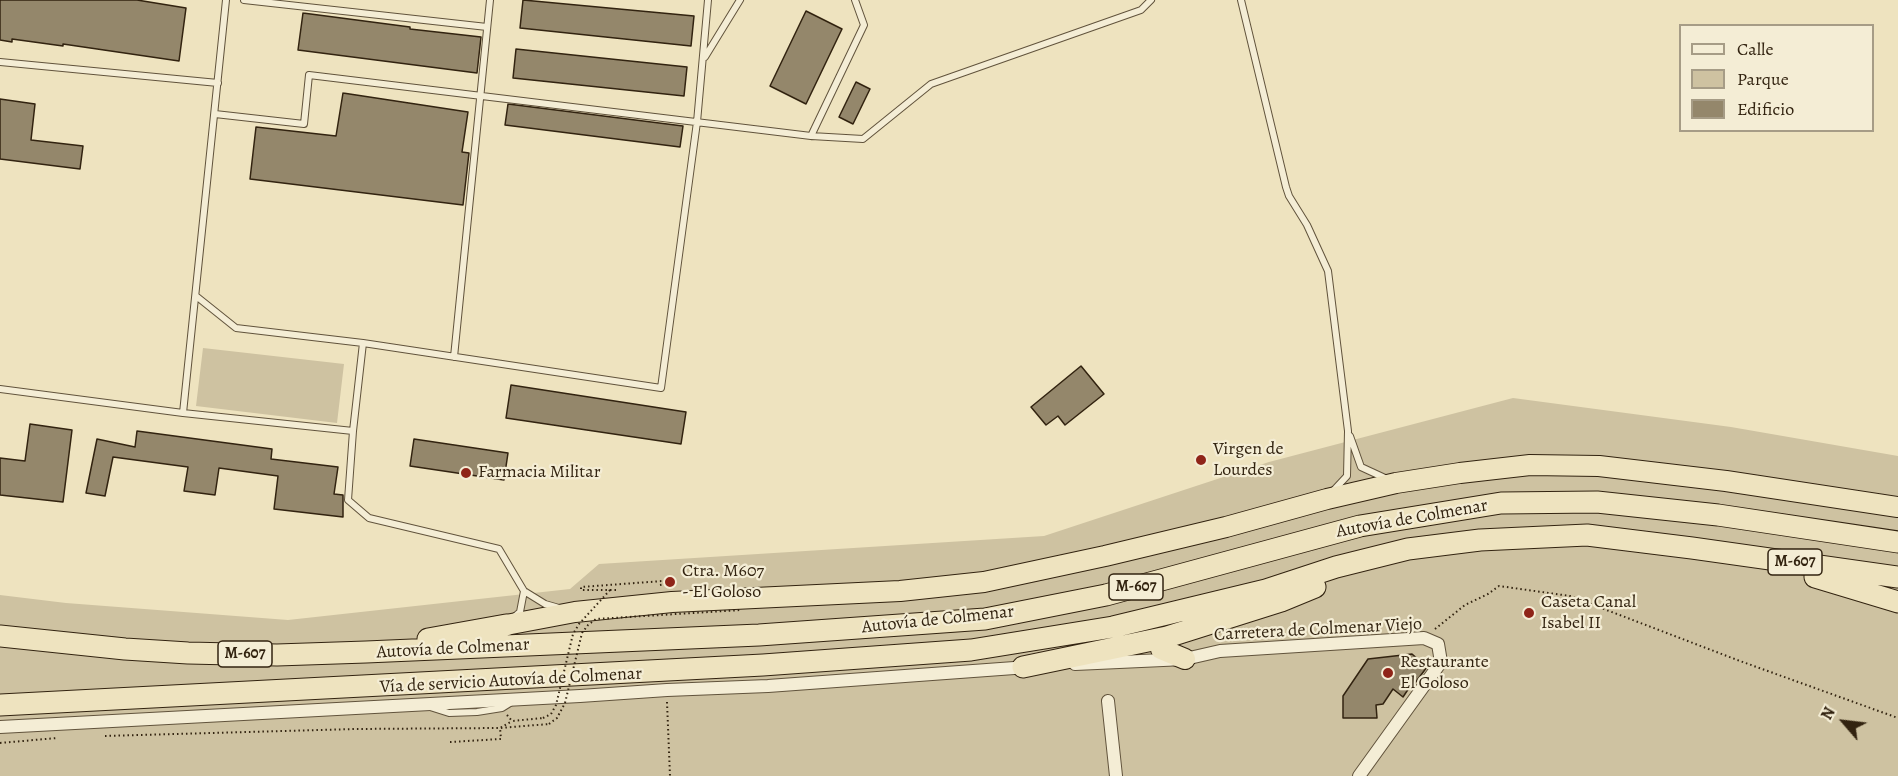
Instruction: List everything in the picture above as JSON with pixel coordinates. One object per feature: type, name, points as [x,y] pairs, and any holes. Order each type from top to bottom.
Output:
[{"type":"highway","points":[[366,652],[575,612],[672,602],[900,591],[984,582],[1226,527],[1396,483],[1530,465],[1599,466],[1726,481],[1898,507]]},
{"type":"highway","name":"Autovía de Colmenar","points":[[0,636],[125,649],[277,655],[759,634],[985,619],[1106,595],[1360,526],[1501,503],[1597,502],[1718,515],[1898,542]]},
{"type":"highway","name":"Autovía de Colmenar","points":[[0,705],[763,665],[971,650],[1113,627],[1266,590],[1336,567],[1408,549],[1480,540],[1587,535],[1898,577]]},
{"type":"highway","points":[[1692,548],[1752,567],[1821,578],[1898,602]]},
{"type":"highway","points":[[1023,667],[1167,637],[1281,601],[1408,549]]},
{"type":"highway","points":[[1167,637],[1161,649],[1185,659]]},
{"type":"street","name":"Carretera de Colmenar Viejo","points":[[1023,667],[1185,659],[1220,651],[1424,639],[1438,644],[1441,662],[1359,776]]},
{"type":"street","name":"Vía de servicio Autovía de Colmenar","points":[[0,727],[768,686],[1023,667]]},
{"type":"street","points":[[1108,701],[1116,776]]},
{"type":"lane","points":[[183,413],[226,0]]},
{"type":"lane","points":[[244,0],[487,27]]},
{"type":"lane","points":[[454,357],[490,0]]},
{"type":"lane","points":[[196,296],[236,328],[363,343],[661,388],[697,122],[708,0]]},
{"type":"lane","points":[[703,60],[740,0]]},
{"type":"lane","points":[[811,136],[864,25],[855,0]]},
{"type":"lane","points":[[215,114],[304,124],[309,75],[811,136],[863,140],[931,84],[1141,10],[1151,0]]},
{"type":"lane","points":[[1241,0],[1289,196],[1307,225],[1328,271],[1348,431],[1347,476],[1327,499]]},
{"type":"lane","points":[[0,62],[218,83]]},
{"type":"lane","points":[[363,343],[352,431],[348,500],[369,518],[499,549],[524,591],[544,604],[575,612]]},
{"type":"lane","points":[[0,389],[183,413],[352,431]]},
{"type":"lane","points":[[1348,431],[1361,467],[1396,483]]},
{"type":"lane","points":[[506,625],[520,612],[524,591]]},
{"type":"lane","points":[[421,705],[449,713],[502,708],[515,700]]},
{"type":"path","points":[[500,728],[512,721],[543,718],[551,714],[556,705],[573,634],[579,624],[610,590],[582,590],[581,586],[663,581]]},
{"type":"path","points":[[1424,639],[1465,605],[1499,586],[1570,596],[1898,718]]},
{"type":"path","points":[[105,736],[354,729],[500,728],[549,724],[557,718],[565,703],[582,633],[596,620],[741,610]]},
{"type":"path","points":[[667,690],[670,776]]},
{"type":"path","points":[[502,708],[512,721]]},
{"type":"path","points":[[450,742],[501,739],[500,728]]},
{"type":"path","points":[[0,743],[58,738]]},
{"type":"green space","points":[[203,348],[344,364],[337,423],[196,406]]},
{"type":"green space","points":[[1513,398],[1731,427],[1898,456],[1898,776],[0,776],[0,595],[66,603],[288,620],[570,589],[599,564],[1044,536],[1269,462]]},
{"type":"building","points":[[0,0],[137,0],[186,8],[179,61],[63,44],[63,46],[12,39],[12,42],[0,40]]},
{"type":"building","points":[[523,0],[694,16],[691,46],[520,28]]},
{"type":"building","points":[[806,11],[842,29],[806,104],[770,86]]},
{"type":"building","points":[[303,13],[481,37],[477,73],[298,50]]},
{"type":"building","points":[[516,49],[687,67],[684,96],[513,78]]},
{"type":"building","points":[[856,82],[870,89],[853,124],[839,117]]},
{"type":"building","points":[[343,93],[468,112],[462,152],[469,153],[463,205],[250,179],[256,127],[336,136]]},
{"type":"building","points":[[0,99],[35,104],[31,140],[83,146],[80,169],[0,159]]},
{"type":"building","points":[[508,104],[683,126],[680,147],[505,125]]},
{"type":"building","points":[[1081,366],[1104,394],[1065,425],[1058,416],[1046,425],[1031,407]]},
{"type":"building","points":[[511,385],[686,412],[681,444],[506,418]]},
{"type":"building","points":[[30,424],[72,430],[63,502],[0,495],[0,458],[25,461]]},
{"type":"building","points":[[137,431],[272,449],[271,459],[338,467],[334,494],[343,495],[343,517],[274,509],[278,476],[219,468],[215,495],[184,491],[188,467],[113,457],[105,496],[86,493],[97,439],[135,447]]},
{"type":"building","points":[[414,439],[508,453],[504,480],[410,466]]},
{"type":"building","points":[[1412,654],[1427,667],[1403,697],[1393,689],[1383,704],[1376,705],[1377,718],[1343,718],[1343,696],[1368,659]]},
{"type":"place","name":"Virgen de Lourdes","points":[[1201,460]]},
{"type":"place","name":"Farmacia Militar","points":[[466,473]]},
{"type":"place","name":"Ctra. M607 - El Goloso","points":[[670,582]]},
{"type":"place","name":"Caseta Canal Isabel II","points":[[1529,613]]},
{"type":"place","name":"Restaurante El Goloso","points":[[1388,673]]}]
